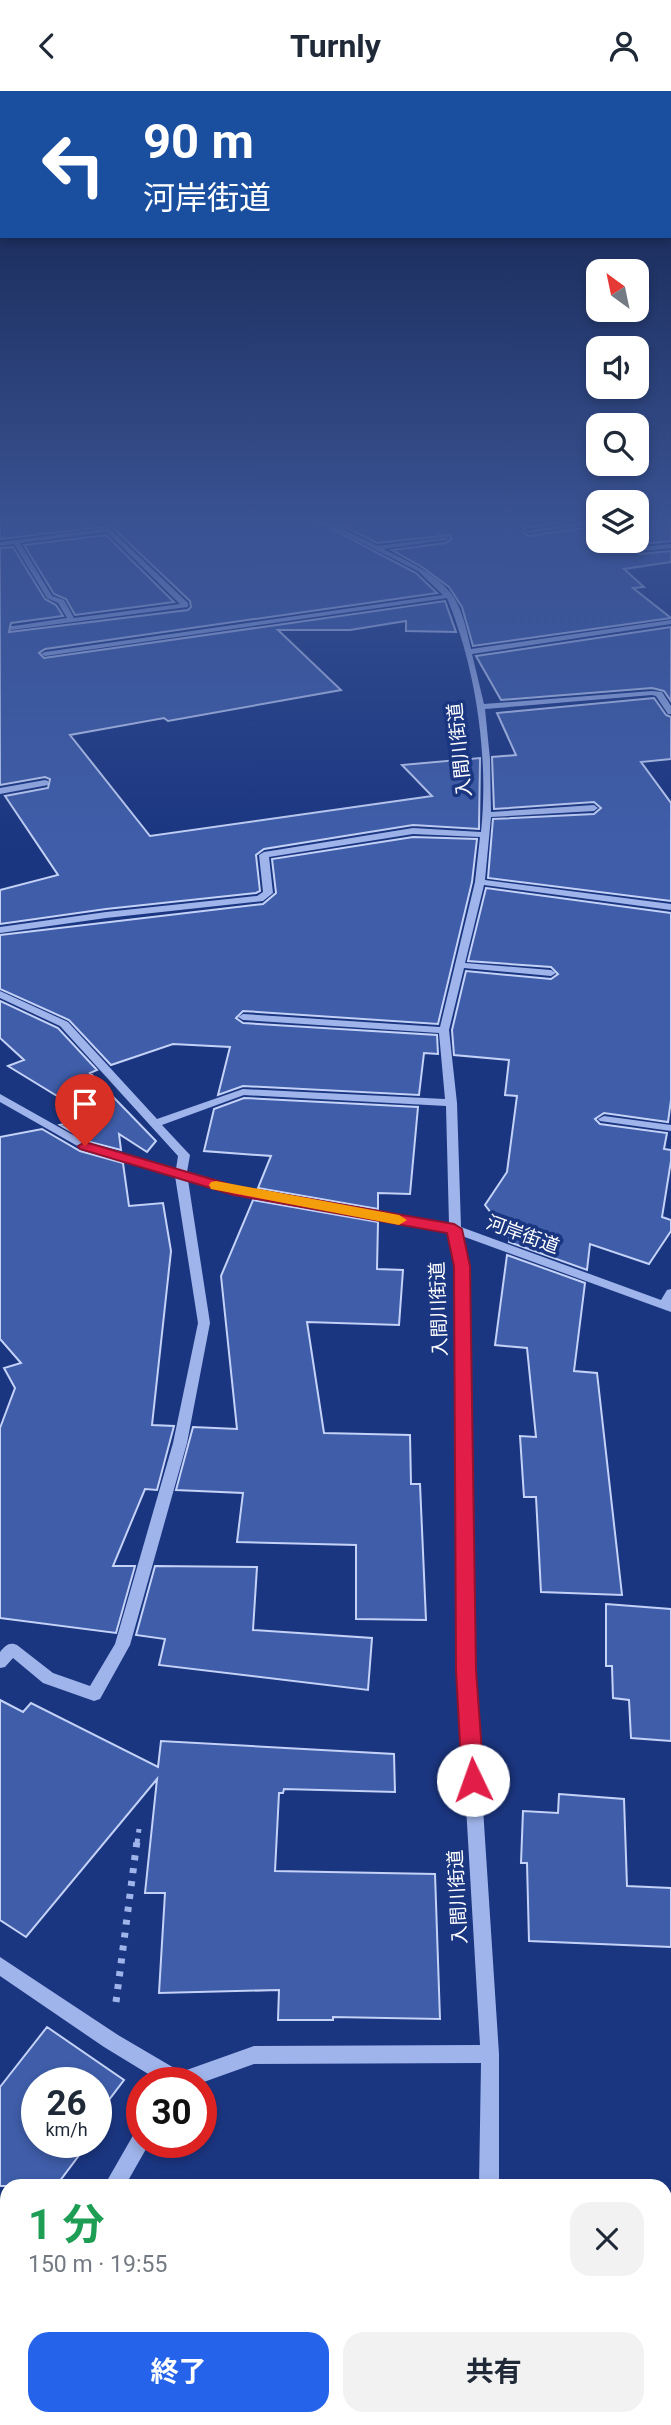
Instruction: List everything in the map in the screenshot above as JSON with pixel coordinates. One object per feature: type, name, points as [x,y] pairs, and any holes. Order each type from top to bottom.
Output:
[{"type":"street","points":[[14,628],[22,627]]},
{"type":"street","points":[[45,654],[234,627]]},
{"type":"street","name":"入間川街道","points":[[462,627],[481,707],[486,759],[487,815],[480,882],[444,1030],[451,1103],[454,1229],[462,1266],[466,1670],[490,2054],[489,2179]]},
{"type":"street","points":[[468,652],[638,627]]},
{"type":"street","points":[[481,707],[659,694],[671,712]]},
{"type":"street","points":[[0,790],[45,783]]},
{"type":"street","points":[[487,815],[594,808]]},
{"type":"street","points":[[0,930],[106,915],[260,899],[268,893],[264,855],[413,831],[485,835]]},
{"type":"street","points":[[480,882],[671,907]]},
{"type":"street","points":[[459,965],[551,972]]},
{"type":"street","points":[[0,994],[64,1024],[184,1154],[181,1175],[204,1322],[180,1443],[122,1645],[94,1694],[48,1678],[6,1646],[0,1662]]},
{"type":"street","points":[[243,1017],[444,1030]]},
{"type":"street","points":[[156,1123],[243,1092],[451,1103]]},
{"type":"street","name":"河岸街道","points":[[0,1097],[85,1146],[234,1190],[454,1229],[667,1307]]},
{"type":"street","points":[[0,1111],[14,1105]]},
{"type":"street","points":[[604,1119],[671,1128]]},
{"type":"street","points":[[667,1307],[671,1293]]},
{"type":"street","points":[[0,1966],[153,2067]]},
{"type":"street","points":[[217,2067],[254,2055],[490,2054]]},
{"type":"street","points":[[118,2179],[131,2158]]},
{"type":"path","points":[[111,2041],[139,1829]]},
{"type":"building","points":[[0,627],[10,627],[9,632],[50,627],[200,627],[45,649],[39,653],[44,658],[263,627],[369,627],[350,630],[278,630],[341,690],[168,721],[164,718],[70,735],[150,836],[432,796],[402,765],[480,758],[479,829],[413,825],[264,849],[256,855],[260,891],[256,893],[106,909],[0,924],[0,890],[58,875],[5,796],[48,788],[50,779],[45,777],[0,785]]},
{"type":"building","points":[[406,627],[454,627],[456,632],[406,631]]},
{"type":"building","points":[[468,627],[608,627],[473,646]]},
{"type":"building","points":[[671,627],[671,701],[664,691],[652,688],[501,700],[476,656]]},
{"type":"building","points":[[654,698],[666,715],[671,717],[671,759],[641,762],[671,803],[671,901],[488,878],[493,819],[594,814],[601,808],[594,802],[494,809],[492,757],[516,755],[497,713]]},
{"type":"building","points":[[413,837],[477,839],[472,882],[438,1024],[243,1011],[236,1018],[243,1023],[437,1035],[438,1054],[424,1053],[419,1095],[243,1086],[218,1095],[230,1047],[173,1044],[111,1065],[69,1020],[0,989],[0,935],[263,904],[276,893],[272,859]]},
{"type":"building","points":[[486,888],[671,913],[671,1100],[668,1122],[604,1113],[595,1119],[600,1124],[667,1133],[664,1149],[671,1150],[671,1161],[662,1217],[671,1220],[671,1231],[649,1264],[590,1244],[587,1270],[509,1242],[510,1238],[485,1205],[507,1172],[517,1096],[505,1095],[509,1060],[454,1055],[452,1030],[466,971],[551,979],[558,974],[551,967],[468,961]]},
{"type":"building","points":[[0,1001],[58,1028],[97,1070],[90,1073],[156,1141],[147,1152],[119,1134],[121,1150],[90,1142],[60,1125],[93,1118],[8,1066],[24,1060],[0,1038]]},
{"type":"building","points":[[244,1098],[418,1107],[410,1194],[378,1193],[378,1209],[258,1188],[271,1156],[204,1151],[214,1109]]},
{"type":"building","points":[[42,1129],[80,1151],[123,1163],[129,1206],[163,1203],[171,1251],[152,1425],[174,1426],[157,1490],[145,1489],[113,1566],[135,1566],[116,1633],[0,1618],[0,1428],[15,1388],[4,1368],[21,1363],[0,1339],[0,1137]]},
{"type":"building","points":[[253,1200],[378,1222],[377,1269],[403,1270],[399,1325],[307,1322],[324,1433],[410,1435],[411,1484],[420,1484],[426,1620],[356,1619],[356,1545],[237,1542],[243,1493],[176,1490],[193,1427],[237,1429],[221,1276]]},
{"type":"building","points":[[507,1255],[585,1283],[574,1371],[597,1373],[622,1595],[541,1592],[536,1497],[524,1497],[520,1436],[536,1437],[527,1348],[495,1345]]},
{"type":"building","points":[[155,1566],[257,1567],[253,1630],[372,1638],[368,1690],[159,1665],[165,1639],[136,1635]]},
{"type":"building","points":[[606,1604],[671,1609],[671,1741],[631,1738],[629,1700],[613,1698],[612,1666],[606,1666]]},
{"type":"building","points":[[0,1700],[23,1712],[31,1703],[158,1767],[161,1741],[394,1754],[395,1792],[284,1789],[283,1793],[279,1793],[275,1871],[435,1874],[440,2019],[333,2017],[333,2020],[278,2020],[279,1990],[159,1993],[165,1893],[145,1893],[157,1779],[26,1937],[0,1920]]},
{"type":"building","points":[[559,1794],[624,1799],[627,1886],[671,1888],[671,1947],[529,1941],[527,1863],[521,1863],[523,1811],[558,1813]]},
{"type":"building","points":[[47,2027],[105,2067],[21,2067],[21,2158],[77,2158],[61,2179],[0,2179],[0,2087]]},
{"type":"building","points":[[112,2072],[124,2080],[112,2096]]},
{"type":"slow traffic","points":[[216,1185],[399,1220]]},
{"type":"route","points":[[85,1146],[234,1190],[454,1229],[462,1266],[466,1670],[473,1780]]}]
